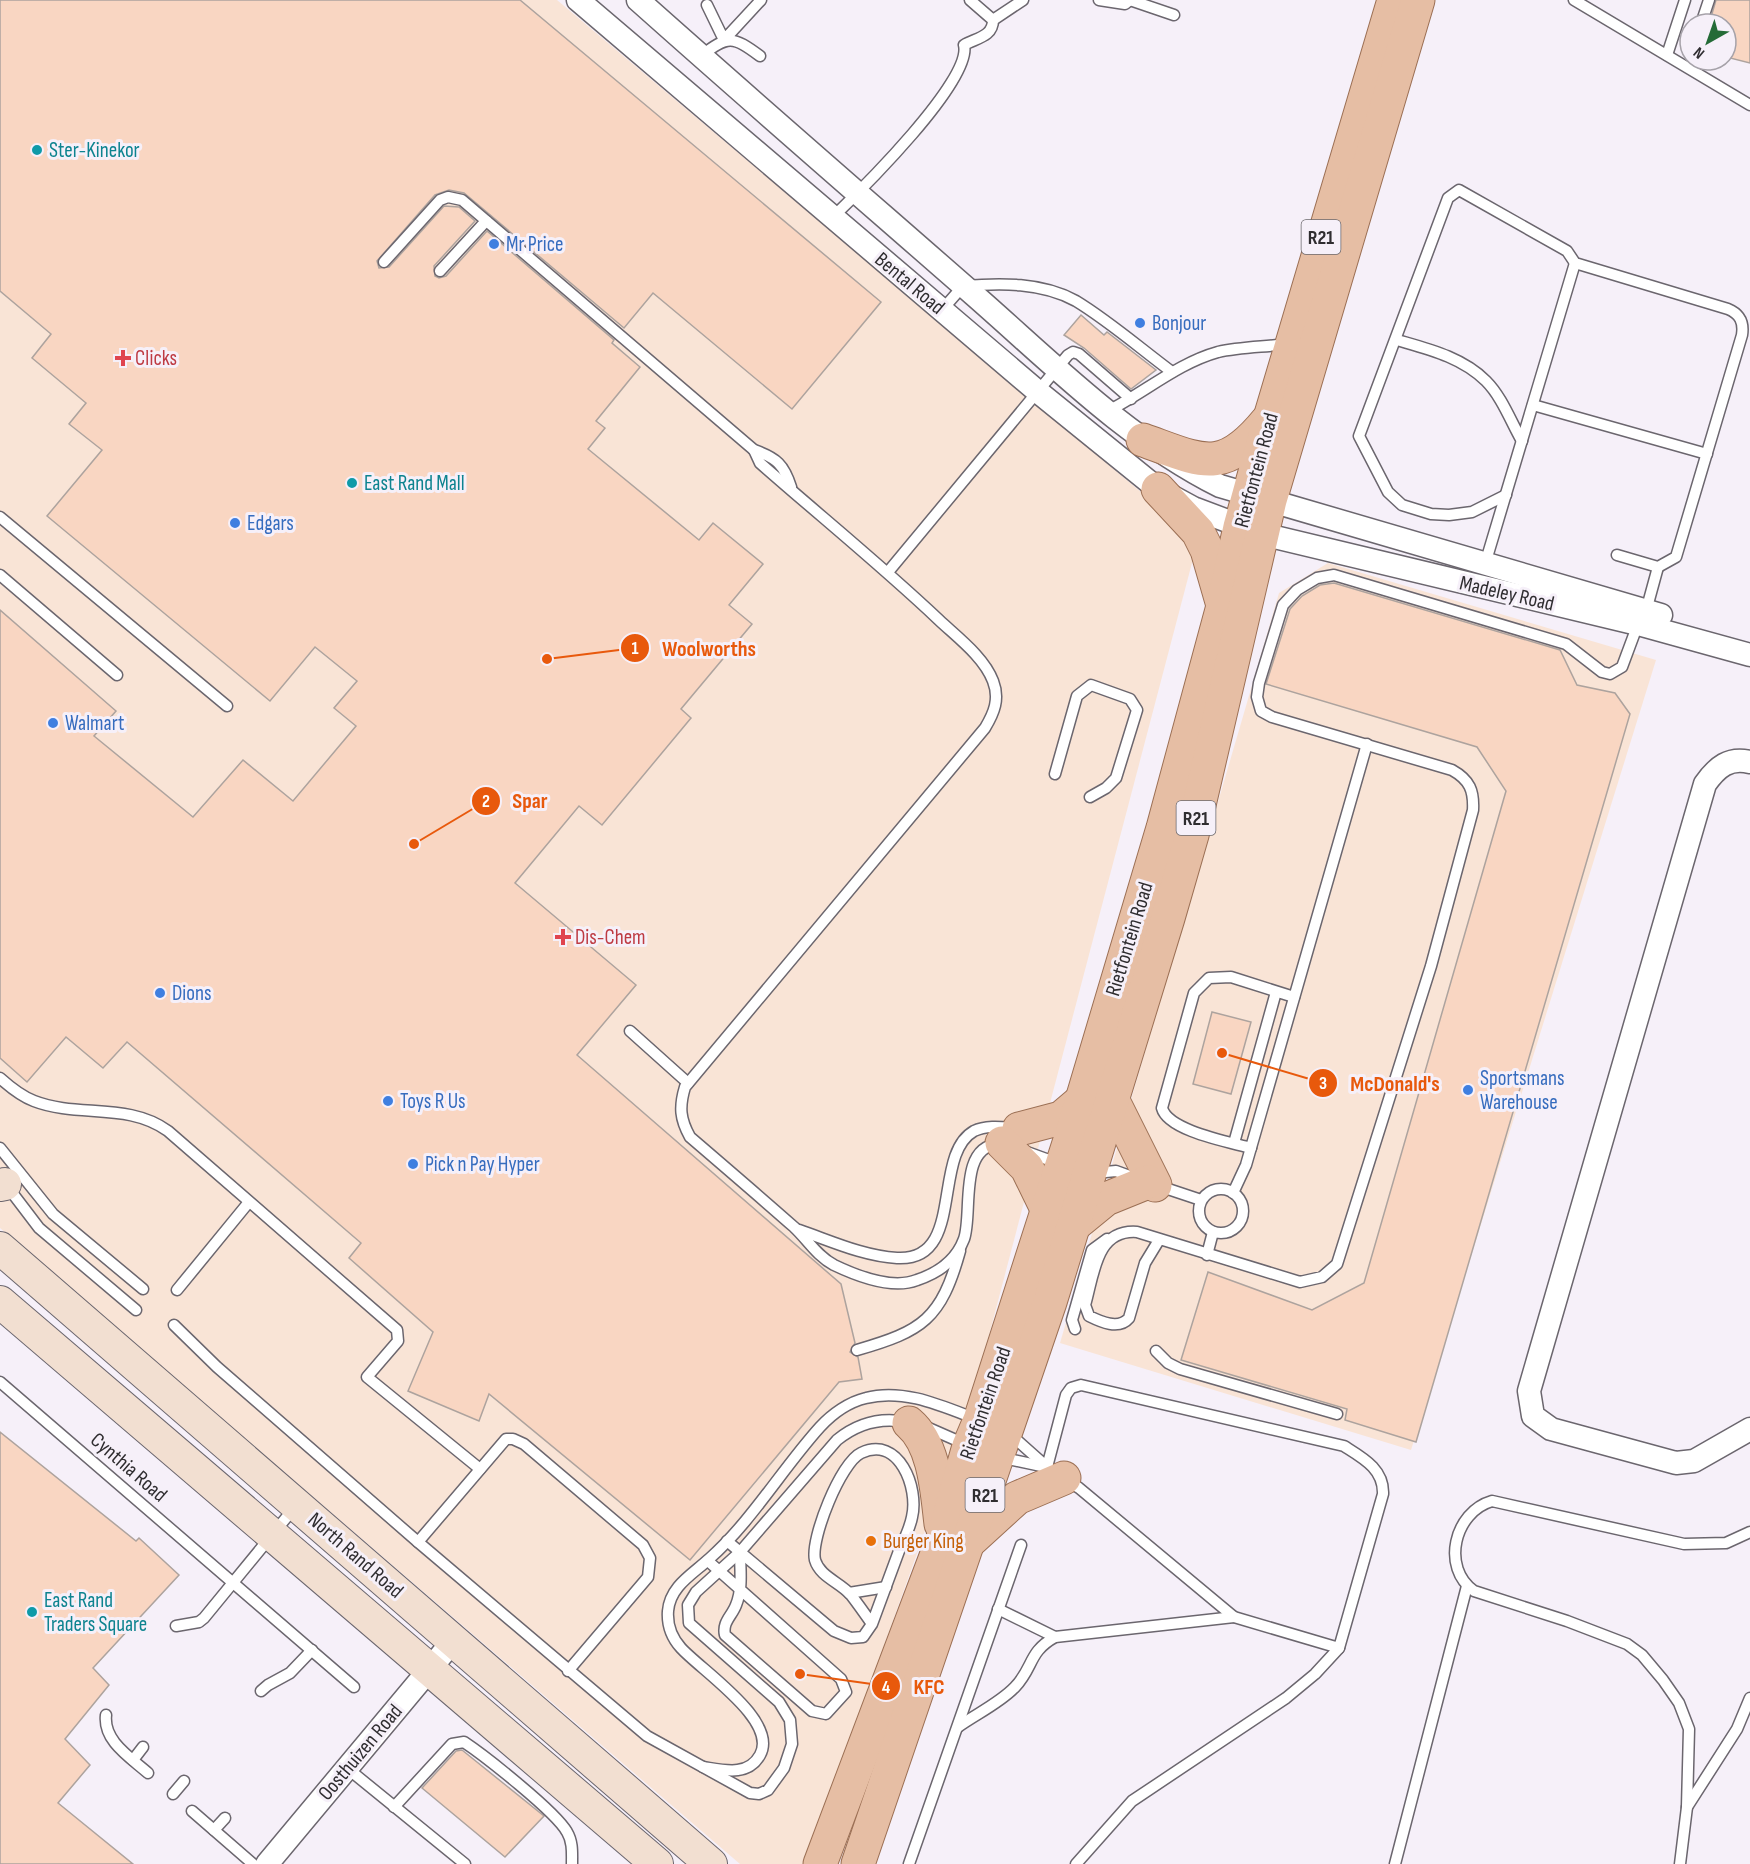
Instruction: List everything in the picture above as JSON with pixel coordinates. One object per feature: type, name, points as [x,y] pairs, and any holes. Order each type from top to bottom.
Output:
[{"type":"main road","name":"Rietfontein Road","points":[[1260,497],[1270,418],[1394,0]]},
{"type":"main road","name":"Rietfontein Road","points":[[858,1864],[957,1539],[1060,1218],[1068,1152],[1097,1101],[1192,835],[1251,531],[1260,497],[1418,0]]},
{"type":"main road","points":[[1143,440],[1192,458],[1211,460],[1225,458],[1243,448],[1270,418]]},
{"type":"main road","points":[[1158,489],[1198,532],[1207,550],[1223,606]]},
{"type":"main road","name":"Rietfontein Road","points":[[1097,1101],[1163,828],[1223,606],[1251,531]]},
{"type":"main road","points":[[1097,1101],[1151,1184],[1060,1218],[1027,1168],[1068,1152],[1061,1118],[1097,1101]]},
{"type":"main road","name":"North Rand Road","points":[[0,1248],[711,1864]]},
{"type":"main road","name":"North Rand Road","points":[[0,1302],[273,1533],[657,1864]]},
{"type":"main road","points":[[909,1423],[923,1444],[957,1539],[1055,1473]]},
{"type":"main road","name":"Rietfontein Road","points":[[819,1859],[957,1539]]},
{"type":"street","name":"Bental Road","points":[[578,0],[1037,391],[1158,489],[1193,508],[1251,531]]},
{"type":"street","name":"Bental Road","points":[[638,0],[1057,368],[1143,440],[1187,469],[1220,486],[1260,497]]},
{"type":"street","name":"Madeley Road","points":[[1260,497],[1485,564],[1750,655]]},
{"type":"street","name":"Madeley Road","points":[[1251,531],[1750,640]]},
{"type":"street","points":[[1750,762],[1735,760],[1725,763],[1705,784],[1529,1391],[1533,1416],[1551,1429],[1676,1463],[1694,1461],[1750,1430]]},
{"type":"street","name":"Oosthuizen Road","points":[[267,1864],[454,1640]]},
{"type":"lane","points":[[701,56],[724,40],[761,0]]},
{"type":"lane","points":[[970,0],[993,20]]},
{"type":"lane","points":[[833,217],[927,117],[956,73],[963,57],[964,45],[986,36],[992,28],[993,20],[1023,0]]},
{"type":"lane","points":[[1099,0],[1125,4],[1130,0],[1174,15]]},
{"type":"lane","points":[[1574,0],[1667,55],[1678,59]]},
{"type":"lane","points":[[1667,55],[1685,0]]},
{"type":"lane","points":[[707,5],[724,40]]},
{"type":"lane","points":[[724,40],[737,40],[760,56]]},
{"type":"lane","points":[[1702,72],[1750,105]]},
{"type":"lane","points":[[1506,495],[1472,512],[1449,515],[1431,514],[1402,506],[1388,492],[1361,442],[1359,430],[1397,340],[1443,210],[1453,192],[1459,190],[1468,193],[1567,251],[1575,263],[1737,313],[1743,327],[1742,335],[1678,553],[1673,560],[1658,567],[1617,555]]},
{"type":"lane","points":[[384,262],[440,200],[448,197],[462,200],[754,450],[768,455],[785,469],[791,487],[888,572],[982,663],[993,679],[997,696],[993,714],[985,728],[688,1083],[681,1102],[681,1121],[690,1137],[796,1229],[819,1254],[833,1264],[884,1282],[901,1284],[915,1281],[942,1269],[964,1239]]},
{"type":"lane","points":[[440,271],[486,221]]},
{"type":"lane","points":[[1485,564],[1575,263]]},
{"type":"lane","points":[[942,310],[963,286],[999,284],[1027,286],[1075,301],[1172,372]]},
{"type":"lane","points":[[1397,340],[1443,353],[1480,375],[1497,395],[1522,441]]},
{"type":"lane","points":[[1108,411],[1172,372],[1218,352],[1291,344]]},
{"type":"lane","points":[[888,572],[1068,355],[1073,352],[1079,354],[1131,399]]},
{"type":"lane","points":[[1533,405],[1707,454]]},
{"type":"lane","points":[[0,517],[227,706]]},
{"type":"lane","points":[[1075,1329],[1072,1320],[1092,1250],[1098,1243],[1127,1231],[1137,1232],[1300,1282],[1322,1278],[1337,1264],[1343,1251],[1431,966],[1473,810],[1473,797],[1469,784],[1460,775],[1367,744],[1272,717],[1261,711],[1257,698],[1283,605],[1298,590],[1322,576],[1334,575],[1566,644],[1602,672],[1610,674],[1622,667],[1642,618],[1658,567]]},
{"type":"lane","points":[[0,575],[117,675]]},
{"type":"lane","points":[[1055,774],[1077,696],[1082,690],[1091,685],[1130,699],[1137,710],[1116,778],[1106,788],[1089,796]]},
{"type":"lane","points":[[1233,1193],[1251,1148],[1367,744]]},
{"type":"lane","points":[[1251,1148],[1181,1127],[1169,1119],[1162,1108],[1168,1082],[1194,993],[1201,983],[1217,976],[1294,998]]},
{"type":"lane","points":[[1234,1143],[1276,992]]},
{"type":"lane","points":[[630,1031],[688,1083]]},
{"type":"lane","points":[[0,1078],[24,1096],[45,1105],[115,1112],[156,1122],[397,1329],[398,1341],[367,1377],[480,1469]]},
{"type":"lane","points":[[796,1229],[864,1253],[899,1259],[915,1255],[934,1241],[945,1211],[954,1162],[964,1141],[976,1130],[995,1126],[1151,1184],[1201,1200]]},
{"type":"lane","points":[[857,1350],[895,1339],[930,1316],[950,1285],[964,1239],[972,1167],[977,1156],[986,1147],[1068,1152]]},
{"type":"lane","points":[[0,1148],[53,1214],[143,1288]]},
{"type":"lane","points":[[2,1182],[39,1228],[136,1310]]},
{"type":"lane","points":[[1220,1189],[1233,1193],[1239,1198],[1243,1211],[1239,1224],[1228,1232],[1213,1232],[1206,1228],[1199,1215],[1201,1200],[1212,1190],[1220,1189]]},
{"type":"lane","points":[[177,1290],[249,1202]]},
{"type":"lane","points":[[1207,1255],[1213,1232]]},
{"type":"lane","points":[[1110,1238],[1103,1245],[1085,1305],[1089,1316],[1117,1325],[1125,1323],[1129,1318],[1146,1263],[1159,1240]]},
{"type":"lane","points":[[174,1325],[217,1367],[418,1542],[647,1736],[736,1786],[759,1794],[768,1790],[784,1768],[792,1744],[787,1711],[689,1623],[688,1605],[702,1585],[720,1572],[740,1551],[846,1433],[873,1420],[891,1419],[989,1439],[1055,1473],[1234,1617],[1339,1648]]},
{"type":"lane","points":[[1156,1352],[1168,1363],[1180,1369],[1337,1414]]},
{"type":"lane","name":"Cynthia Road","points":[[0,1382],[354,1687]]},
{"type":"lane","points":[[1055,1473],[1066,1395],[1071,1388],[1081,1385],[1344,1446],[1362,1457],[1382,1479],[1383,1494],[1339,1648],[1315,1674],[1286,1698],[1132,1801],[1076,1864]]},
{"type":"lane","points":[[703,1767],[736,1771],[754,1764],[764,1747],[761,1727],[745,1708],[671,1635],[668,1611],[675,1590],[727,1541],[821,1426],[850,1404],[884,1395],[900,1396],[937,1404],[989,1439],[1055,1473]]},
{"type":"lane","points":[[418,1542],[506,1439],[517,1440],[648,1551],[651,1567],[648,1577],[568,1671]]},
{"type":"lane","points":[[727,1541],[843,1637],[858,1639],[863,1637],[872,1624],[912,1516],[912,1487],[909,1474],[900,1461],[878,1450],[861,1453],[846,1468],[815,1542],[814,1554],[819,1568],[849,1593],[872,1624]]},
{"type":"lane","points":[[1680,1864],[1687,1807],[1689,1729],[1679,1703],[1642,1655],[1627,1644],[1567,1621],[1474,1591],[1467,1586],[1461,1579],[1456,1563],[1461,1525],[1471,1511],[1492,1501],[1684,1544],[1726,1543],[1750,1532]]},
{"type":"lane","points":[[176,1626],[199,1622],[297,1504]]},
{"type":"lane","points":[[909,1864],[1022,1545]]},
{"type":"lane","points":[[708,1561],[720,1572],[741,1590],[841,1679],[846,1692],[832,1710],[819,1714],[812,1711],[725,1635],[725,1623],[736,1607],[741,1590],[740,1551]]},
{"type":"lane","points":[[1395,1864],[1467,1586]]},
{"type":"lane","points":[[849,1593],[886,1587]]},
{"type":"lane","points":[[998,1609],[1055,1637]]},
{"type":"lane","points":[[958,1727],[1011,1692],[1023,1677],[1035,1652],[1055,1637],[1234,1617]]},
{"type":"lane","points":[[261,1691],[268,1684],[290,1673],[312,1650]]},
{"type":"lane","points":[[1687,1807],[1737,1729],[1750,1698]]},
{"type":"lane","points":[[106,1714],[107,1729],[111,1738],[148,1773]]},
{"type":"lane","points":[[394,1807],[452,1744],[464,1742],[566,1829],[572,1842],[573,1864]]},
{"type":"lane","points":[[133,1760],[143,1748]]},
{"type":"lane","points":[[347,1768],[465,1864]]},
{"type":"lane","points":[[173,1794],[184,1781]]},
{"type":"lane","points":[[192,1811],[253,1864]]},
{"type":"lane","points":[[214,1830],[225,1818]]},
{"type":"shaded area","name":"East Rand Mall","points":[[0,0],[557,0],[1198,540],[972,1400],[809,1855],[803,1864],[740,1864],[0,1228]]},
{"type":"shaded area","points":[[1328,563],[1656,660],[1411,1450],[1060,1343],[1279,593]]},
{"type":"building","points":[[0,0],[520,0],[881,302],[792,409],[653,293],[624,328],[464,193],[449,190],[435,195],[377,261],[379,268],[389,267],[444,206],[459,207],[475,221],[434,266],[435,276],[439,278],[446,276],[487,231],[614,340],[612,343],[640,367],[596,421],[605,428],[588,449],[699,540],[713,523],[763,564],[729,605],[752,624],[681,709],[691,718],[602,825],[579,806],[515,883],[636,985],[577,1055],[841,1284],[855,1343],[850,1352],[858,1357],[862,1379],[839,1382],[690,1560],[489,1394],[479,1421],[408,1391],[433,1332],[349,1258],[361,1243],[127,1042],[103,1068],[66,1037],[27,1082],[0,1058],[0,610],[116,711],[94,736],[193,817],[243,760],[293,801],[356,726],[334,708],[357,681],[315,647],[270,701],[47,516],[102,450],[69,424],[86,403],[32,358],[51,334],[0,291]]},
{"type":"building","points":[[1716,0],[1750,0],[1750,63],[1738,60],[1738,12],[1712,12]]},
{"type":"building","points":[[1081,315],[1104,335],[1107,332],[1156,370],[1131,389],[1084,348],[1064,335]]},
{"type":"building","points":[[1334,583],[1560,650],[1577,685],[1615,693],[1630,714],[1416,1442],[1345,1420],[1347,1409],[1181,1360],[1208,1272],[1312,1310],[1364,1283],[1506,791],[1477,747],[1266,684],[1290,609],[1302,596],[1320,585]]},
{"type":"building","points":[[1212,1012],[1251,1022],[1231,1094],[1193,1084]]},
{"type":"building","points":[[0,1432],[136,1541],[139,1538],[179,1575],[93,1668],[109,1685],[65,1739],[90,1765],[58,1803],[133,1864],[0,1864]]},
{"type":"building","points":[[462,1750],[544,1816],[505,1857],[422,1788],[456,1751]]},
{"type":"place","name":"Ster-Kinekor","points":[[37,150]]},
{"type":"place","name":"Mr Price","points":[[494,244]]},
{"type":"place","name":"Bonjour","points":[[1140,323]]},
{"type":"place","name":"Clicks","points":[[123,358]]},
{"type":"place","name":"East Rand Mall","points":[[352,483]]},
{"type":"place","name":"Edgars","points":[[235,523]]},
{"type":"place","name":"Woolworths","points":[[547,659]]},
{"type":"place","name":"Walmart","points":[[53,723]]},
{"type":"place","name":"Spar","points":[[414,844]]},
{"type":"place","name":"Dis-Chem","points":[[563,937]]},
{"type":"place","name":"Dions","points":[[160,993]]},
{"type":"place","name":"McDonald's","points":[[1222,1053]]},
{"type":"place","name":"Sportsmans Warehouse","points":[[1468,1090]]},
{"type":"place","name":"Toys R Us","points":[[388,1101]]},
{"type":"place","name":"Pick n Pay Hyper","points":[[413,1164]]},
{"type":"place","name":"Burger King","points":[[871,1541]]},
{"type":"place","name":"East Rand Traders Square","points":[[32,1612]]},
{"type":"place","name":"KFC","points":[[800,1674]]}]
